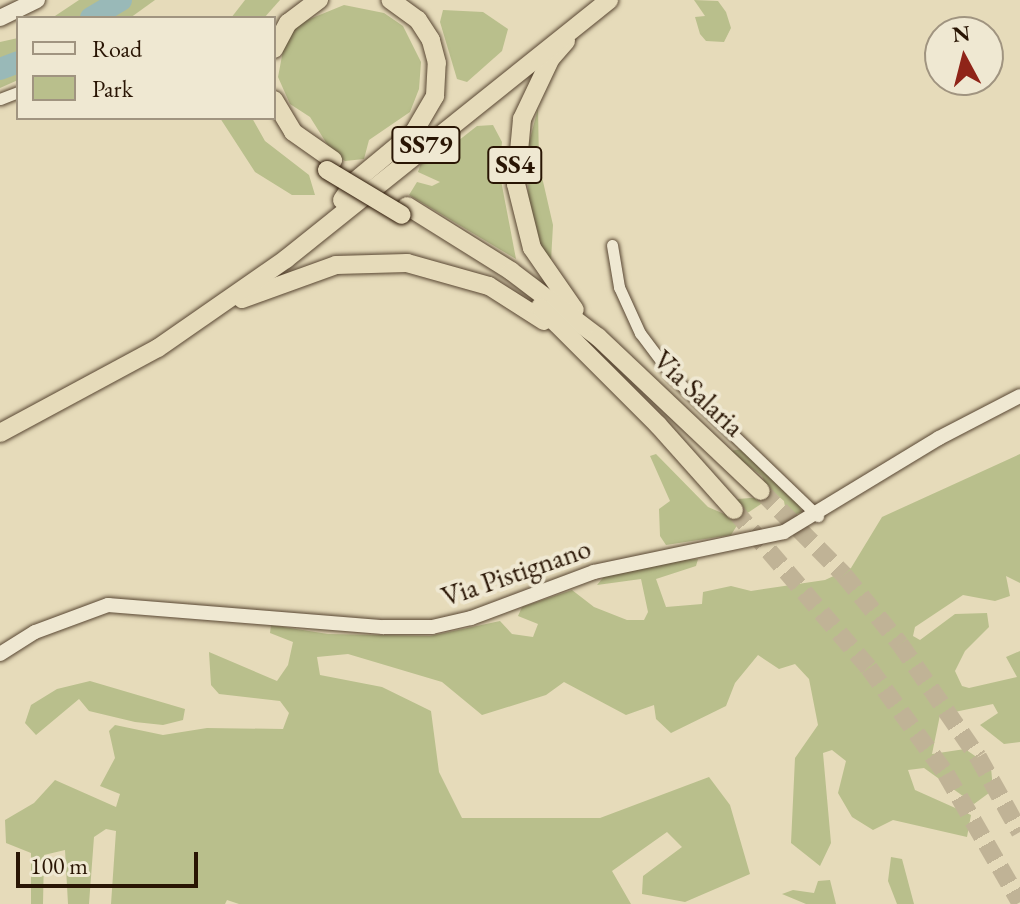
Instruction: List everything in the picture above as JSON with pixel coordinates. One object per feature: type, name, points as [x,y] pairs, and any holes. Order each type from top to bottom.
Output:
[{"type":"highway","points":[[276,25],[299,0]]},
{"type":"highway","points":[[276,45],[288,23],[319,0]]},
{"type":"highway","points":[[342,200],[354,182],[414,132],[435,96],[437,63],[431,40],[418,20],[390,0]]},
{"type":"highway","name":"SS79","points":[[242,289],[342,200],[589,0]]},
{"type":"highway","name":"SS79","points":[[0,433],[158,348],[204,317],[609,0]]},
{"type":"highway","name":"SS4","points":[[591,343],[532,248],[519,210],[515,156],[526,109],[551,58],[609,0]]},
{"type":"highway","points":[[276,103],[293,132],[330,165]]},
{"type":"highway","points":[[273,120],[295,149],[330,165],[511,271],[591,343]]},
{"type":"highway","points":[[204,317],[323,268],[407,263],[489,286],[591,343]]},
{"type":"highway","name":"Via Salaria","points":[[591,343],[761,491]]},
{"type":"highway","name":"Via Salaria","points":[[591,343],[734,510]]},
{"type":"main road","points":[[0,18],[37,0]]},
{"type":"street","points":[[612,245],[619,287],[640,333],[665,366],[818,516]]},
{"type":"street","name":"Via Pistignano","points":[[0,654],[69,617],[117,605],[323,624],[432,627],[471,618],[594,572],[747,544],[818,516],[939,438],[1020,396]]},
{"type":"green space","points":[[79,0],[155,0],[133,16],[55,16]]},
{"type":"green space","points":[[245,0],[280,0],[266,16],[233,16]]},
{"type":"green space","points":[[694,0],[718,1],[726,12],[731,28],[724,42],[706,41],[700,34],[695,17],[705,16]]},
{"type":"green space","points":[[344,5],[384,13],[403,26],[421,62],[419,89],[410,112],[369,140],[364,159],[345,161],[332,152],[310,117],[290,104],[278,77],[285,40],[295,25]]},
{"type":"green space","points":[[443,10],[483,12],[508,29],[502,51],[467,82],[457,79],[440,22]]},
{"type":"green space","points":[[16,38],[16,81],[0,88],[0,42]]},
{"type":"green space","points":[[538,108],[539,164],[553,225],[551,261],[538,243],[528,200],[529,143]]},
{"type":"green space","points":[[221,120],[253,120],[265,141],[309,175],[315,195],[292,195],[255,172]]},
{"type":"green space","points":[[493,125],[502,142],[499,170],[516,259],[409,195],[417,182],[432,186],[440,182],[418,172],[422,160],[435,159],[477,126]]},
{"type":"green space","points":[[744,449],[794,495],[802,512],[787,518],[784,501],[776,494],[743,516],[731,535],[666,545],[660,536],[659,509],[670,501],[650,456],[656,454],[708,507],[729,516],[738,499],[762,497],[766,486],[762,476],[729,451]]},
{"type":"green space","points":[[1020,454],[1020,583],[1006,576],[1010,596],[995,601],[963,595],[915,627],[913,636],[920,640],[955,614],[987,613],[989,627],[965,651],[955,671],[962,686],[969,688],[1017,677],[1006,657],[1020,651],[1020,742],[1004,744],[980,725],[998,713],[993,704],[940,715],[932,754],[965,749],[991,767],[993,790],[974,804],[924,768],[908,770],[915,790],[971,815],[967,837],[893,820],[873,830],[852,817],[838,793],[846,761],[832,750],[823,753],[831,843],[820,866],[791,843],[795,758],[818,725],[809,679],[795,664],[779,669],[758,655],[735,683],[726,706],[671,733],[656,719],[654,705],[626,715],[564,682],[546,695],[482,715],[442,682],[348,654],[317,657],[320,675],[382,687],[431,711],[439,772],[462,818],[600,818],[709,777],[730,805],[750,874],[685,902],[642,894],[643,876],[682,847],[667,832],[612,871],[631,904],[239,904],[227,900],[225,904],[111,904],[116,831],[106,829],[94,837],[89,904],[68,904],[65,850],[44,855],[43,904],[31,904],[31,853],[6,843],[5,820],[34,803],[55,780],[116,807],[120,794],[100,786],[115,758],[109,731],[115,725],[163,735],[207,728],[283,729],[289,713],[280,701],[219,694],[211,685],[209,652],[277,681],[288,665],[293,642],[270,633],[271,625],[328,634],[430,636],[500,621],[512,634],[533,637],[538,624],[518,616],[522,607],[572,590],[594,607],[627,620],[644,620],[648,612],[641,579],[597,585],[606,574],[659,562],[698,559],[696,566],[656,579],[666,607],[702,604],[703,592],[731,586],[751,591],[825,580],[851,568],[882,517]]},
{"type":"green space","points":[[90,681],[185,709],[183,720],[163,725],[135,722],[89,711],[79,699],[36,735],[25,723],[31,705],[57,689]]},
{"type":"green space","points":[[891,857],[902,859],[914,904],[897,904],[888,881]]},
{"type":"green space","points":[[830,880],[836,904],[806,904],[782,894],[793,890],[814,893],[818,881]]},
{"type":"waterway","points":[[94,16],[121,0]]},
{"type":"waterway","points":[[0,69],[16,63]]},
{"type":"tunnel","points":[[761,491],[844,575],[900,644],[978,757],[1020,832]]},
{"type":"tunnel","points":[[734,510],[869,668],[946,774],[1020,902]]}]
